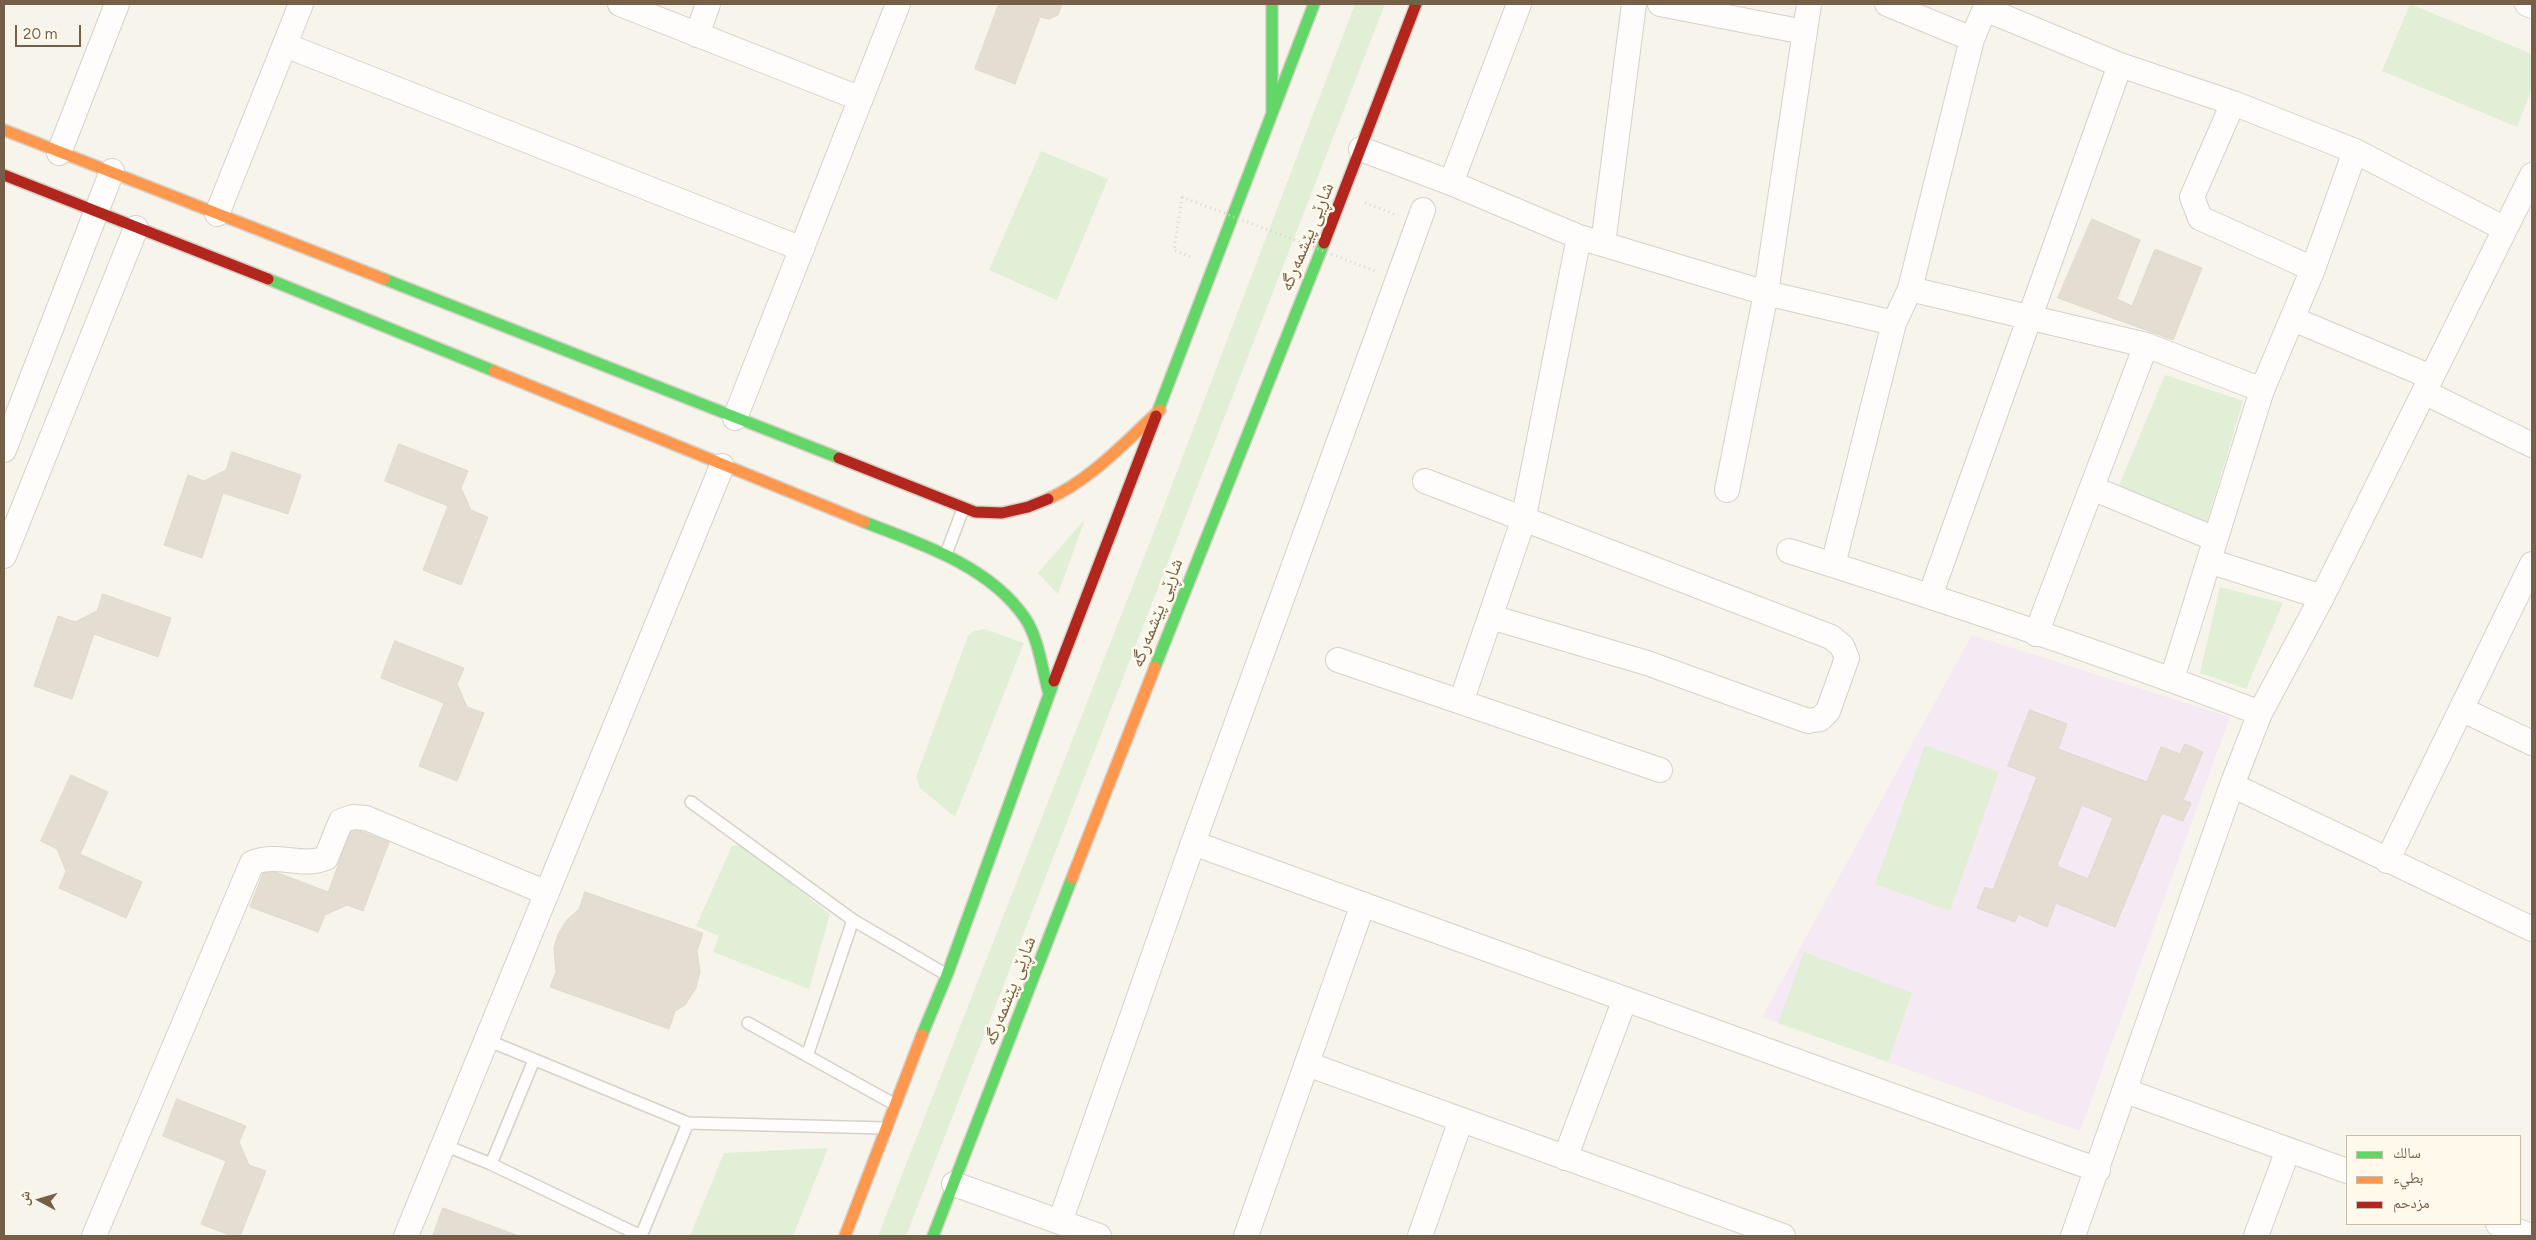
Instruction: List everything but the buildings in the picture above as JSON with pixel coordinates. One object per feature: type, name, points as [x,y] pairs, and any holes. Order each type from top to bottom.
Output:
[{"type":"main road","points":[[1272,4],[1272,114]]},
{"type":"main road","points":[[845,1236],[894,1104],[947,975],[1049,694],[1160,410],[1314,4]]},
{"type":"main road","name":"شاڕێی پێشمەرگە","points":[[933,1236],[1184,590],[1361,149],[1416,4]]},
{"type":"main road","points":[[4,130],[59,153],[112,171],[413,294],[735,418],[963,509],[986,514],[1009,512],[1052,497],[1094,469],[1160,410]]},
{"type":"main road","points":[[4,175],[136,228],[400,327],[722,466],[946,554],[1000,590],[1025,618],[1033,635],[1049,694]]},
{"type":"street","points":[[59,153],[117,4]]},
{"type":"street","points":[[217,214],[301,4]]},
{"type":"street","points":[[620,4],[861,99]]},
{"type":"street","points":[[697,35],[708,4]]},
{"type":"street","points":[[735,418],[898,4]]},
{"type":"street","points":[[1451,184],[1519,4]]},
{"type":"street","points":[[1603,244],[1634,4]]},
{"type":"street","points":[[1660,4],[1804,32]]},
{"type":"street","points":[[1727,490],[1766,293],[1809,4]]},
{"type":"street","points":[[1887,4],[1972,39]]},
{"type":"street","points":[[2527,4],[2532,6]]},
{"type":"street","points":[[1833,565],[1894,323],[1910,289],[1972,39],[1986,6],[2120,65],[2232,103],[2356,151],[2505,229]]},
{"type":"street","points":[[285,44],[802,249]]},
{"type":"street","points":[[1930,596],[2120,65]]},
{"type":"street","points":[[2232,103],[2192,197],[2200,218],[2313,269]]},
{"type":"street","points":[[1361,149],[1579,237],[1766,293],[1894,323]]},
{"type":"street","points":[[2172,679],[2262,390],[2313,269],[2356,151]]},
{"type":"street","points":[[6,440],[112,171]]},
{"type":"street","points":[[2073,1236],[2126,1091],[2232,785],[2260,714],[2322,596],[2532,175]]},
{"type":"street","points":[[1060,1222],[1413,214]]},
{"type":"street","points":[[4,556],[136,228]]},
{"type":"street","points":[[1461,702],[1523,521],[1579,237]]},
{"type":"street","points":[[1910,289],[2146,345],[2262,390]]},
{"type":"street","points":[[2293,319],[2427,385],[2532,445]]},
{"type":"street","points":[[2036,634],[2146,345]]},
{"type":"street","points":[[406,1236],[722,466]]},
{"type":"street","points":[[1425,481],[1523,521],[1831,638],[1842,646],[1847,658],[1828,711],[1820,719],[1808,721],[1647,663],[1491,617]]},
{"type":"street","points":[[2092,488],[2215,539]]},
{"type":"street","points":[[1789,551],[1930,596],[2036,634],[2172,679],[2260,714]]},
{"type":"street","points":[[2209,561],[2322,596]]},
{"type":"street","points":[[2387,861],[2461,709],[2526,590],[2532,564]]},
{"type":"street","points":[[1338,660],[1660,770]]},
{"type":"street","points":[[2461,709],[2532,743]]},
{"type":"street","points":[[2232,785],[2532,929]]},
{"type":"street","points":[[94,1236],[252,863],[264,858],[314,863],[326,858],[341,821],[360,817],[547,893]]},
{"type":"street","points":[[1193,843],[2098,1170]]},
{"type":"street","points":[[1246,1236],[1363,904]]},
{"type":"street","points":[[1565,1158],[1625,999]]},
{"type":"street","points":[[1307,1064],[1783,1236]]},
{"type":"street","points":[[2126,1091],[2346,1171]]},
{"type":"street","points":[[1420,1236],[1461,1120]]},
{"type":"street","points":[[2256,1236],[2288,1150]]},
{"type":"street","points":[[954,1184],[1099,1236]]},
{"type":"street","points":[[2501,1225],[2532,1236]]},
{"type":"lane","points":[[946,554],[963,509]]},
{"type":"lane","points":[[691,802],[853,920],[947,975]]},
{"type":"lane","points":[[807,1056],[853,920]]},
{"type":"lane","points":[[748,1023],[894,1104]]},
{"type":"lane","points":[[487,1040],[688,1123],[885,1128]]},
{"type":"lane","points":[[491,1164],[534,1060]]},
{"type":"lane","points":[[444,1145],[491,1164],[641,1236],[688,1123]]},
{"type":"path","points":[[1342,194],[1413,214]]},
{"type":"path","points":[[1174,250],[1182,197],[1378,272]]},
{"type":"shaded area","points":[[1972,635],[2230,717],[2080,1131],[1762,1017]]},
{"type":"green space","points":[[1355,4],[1385,4],[906,1236],[878,1236],[1162,511]]},
{"type":"green space","points":[[2410,4],[2532,54],[2532,89],[2517,127],[2382,71]]},
{"type":"green space","points":[[1041,151],[1108,179],[1057,300],[989,270]]},
{"type":"green space","points":[[2165,375],[2243,401],[2207,522],[2118,488]]},
{"type":"green space","points":[[1085,519],[1058,594],[1038,573]]},
{"type":"green space","points":[[2220,587],[2283,603],[2246,689],[2200,673]]},
{"type":"green space","points":[[984,629],[1024,643],[955,817],[920,788],[916,777],[968,636],[974,631]]},
{"type":"green space","points":[[1925,745],[1999,772],[1950,911],[1875,884]]},
{"type":"green space","points":[[741,845],[830,914],[809,989],[713,952],[719,936],[696,926],[732,846]]},
{"type":"green space","points":[[1804,952],[1912,993],[1888,1062],[1778,1023]]},
{"type":"green space","points":[[828,1148],[793,1236],[690,1236],[724,1153]]},
{"type":"traffic: fast","points":[[1272,4],[1272,112]]},
{"type":"traffic: fast","points":[[1156,416],[1314,4]]},
{"type":"traffic: fast","points":[[1155,667],[1324,243]]},
{"type":"traffic: fast","points":[[268,279],[494,371]]},
{"type":"traffic: fast","points":[[384,279],[839,458]]},
{"type":"traffic: fast","points":[[864,522],[952,558],[993,584],[1010,600],[1030,626],[1040,655],[1049,694]]},
{"type":"traffic: fast","points":[[922,1035],[947,975],[1054,681]]},
{"type":"traffic: fast","points":[[933,1236],[1072,878]]},
{"type":"traffic: slow","points":[[4,130],[384,279]]},
{"type":"traffic: slow","points":[[494,371],[864,522]]},
{"type":"traffic: slow","points":[[1048,499],[1064,491],[1093,471],[1160,410]]},
{"type":"traffic: slow","points":[[1072,878],[1155,667]]},
{"type":"traffic: slow","points":[[845,1236],[922,1035]]},
{"type":"traffic: jam","points":[[1324,243],[1416,4]]},
{"type":"traffic: jam","points":[[4,175],[268,279]]},
{"type":"traffic: jam","points":[[1054,681],[1156,416]]},
{"type":"traffic: jam","points":[[839,458],[975,512],[1002,513],[1028,507],[1048,499]]}]
